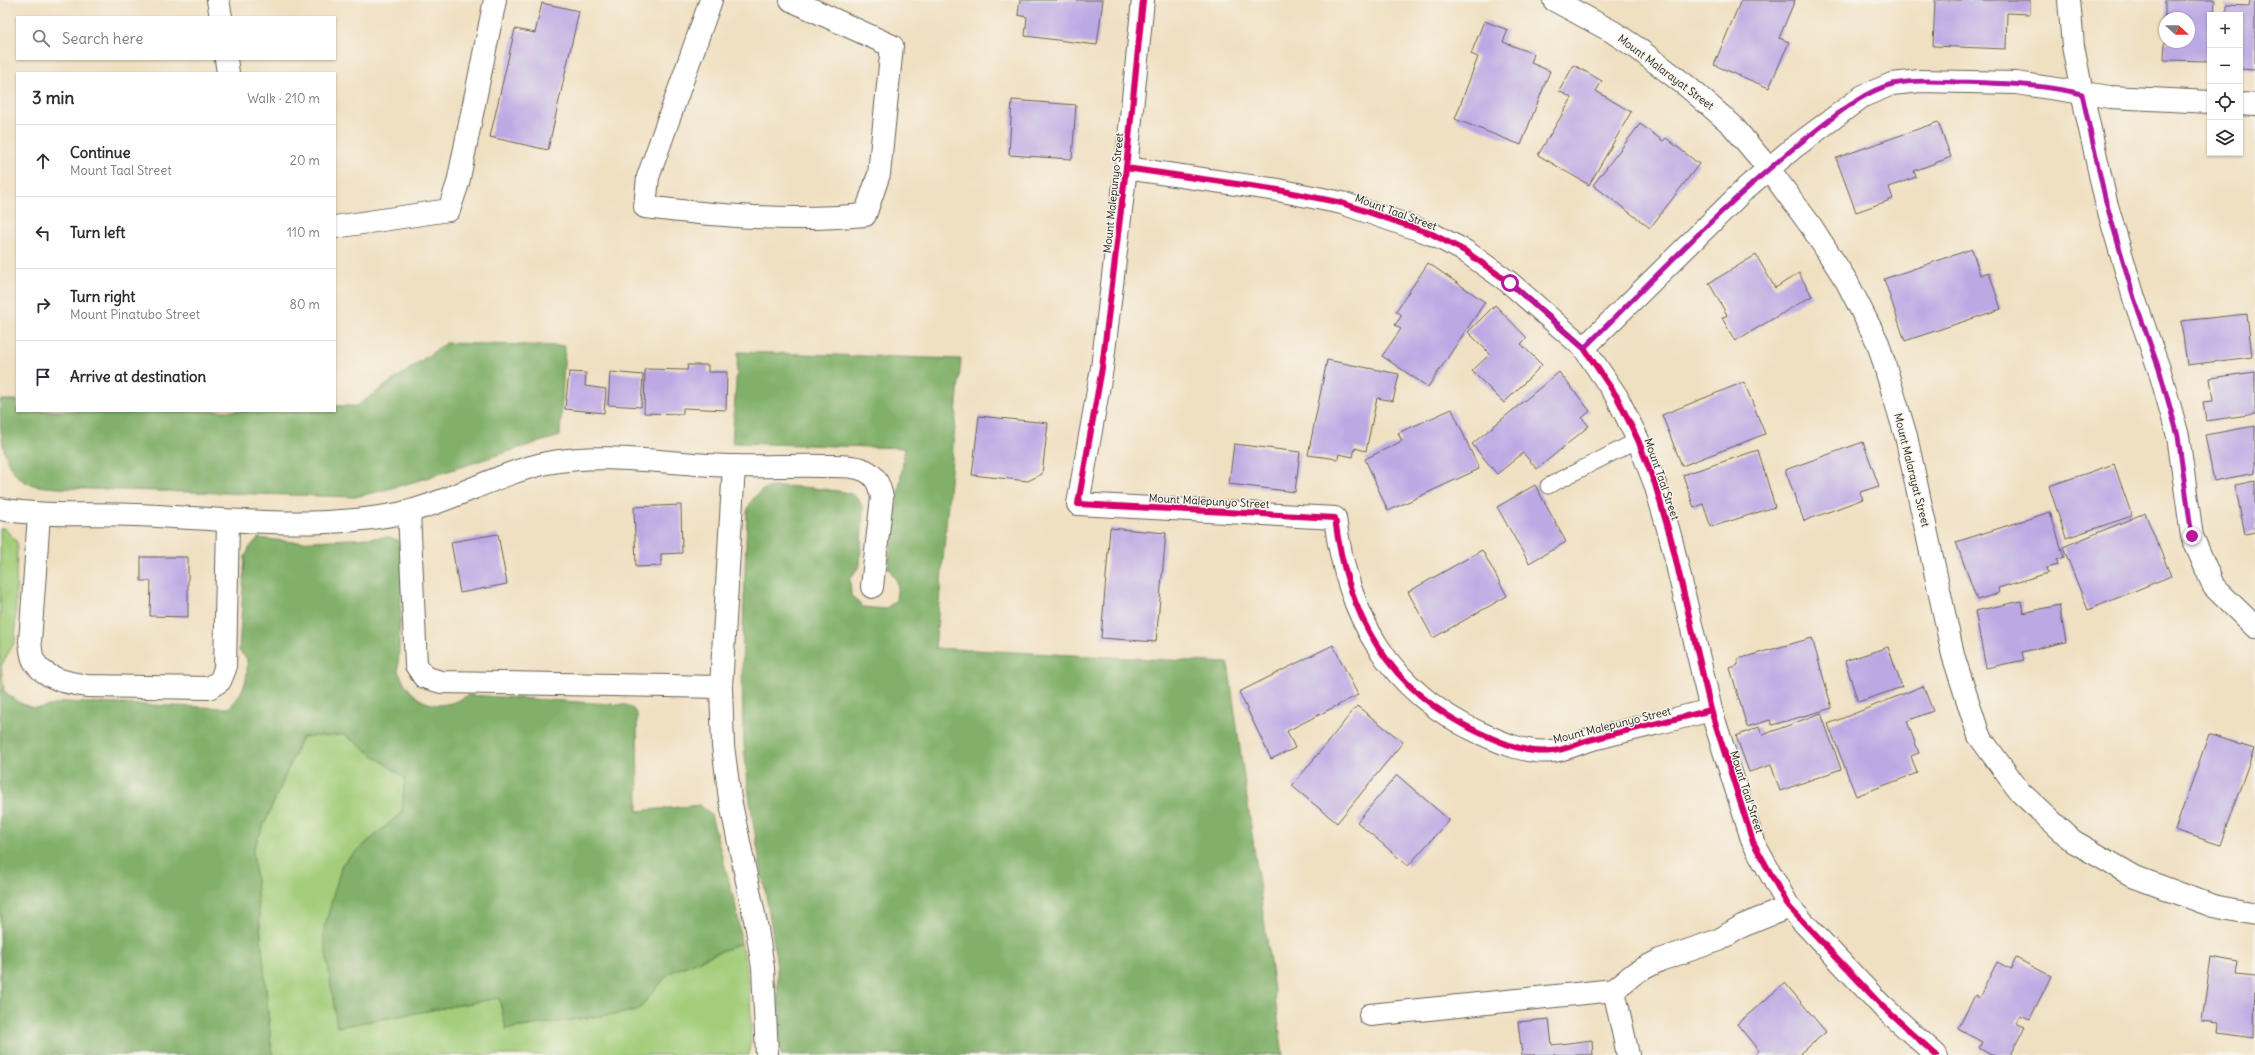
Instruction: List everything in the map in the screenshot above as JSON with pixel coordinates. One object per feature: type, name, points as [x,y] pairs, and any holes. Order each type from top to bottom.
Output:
[{"type":"street","points":[[218,0],[221,16]]},
{"type":"street","points":[[336,227],[449,210],[458,183],[495,0]]},
{"type":"street","points":[[711,0],[648,177],[645,207],[719,216],[827,218],[865,215],[879,174],[892,46],[791,0]]},
{"type":"street","name":"Mount Malepunyo Street","points":[[1143,0],[1126,168],[1102,368],[1078,504],[1335,518],[1339,548],[1347,580],[1362,621],[1380,654],[1403,680],[1434,706],[1470,729],[1502,743],[1530,750],[1553,751],[1592,739],[1711,710]]},
{"type":"street","name":"Mount Malarayat Street","points":[[1554,0],[1613,32],[1688,87],[1732,125],[1768,169],[1811,226],[1843,276],[1878,342],[1906,436],[1953,655],[1979,736],[2020,792],[2073,841],[2135,877],[2213,906],[2255,914]]},
{"type":"street","points":[[2069,0],[2073,46],[2106,202],[2134,298],[2160,372],[2178,436],[2192,536],[2214,587],[2255,627]]},
{"type":"street","points":[[226,60],[228,72]]},
{"type":"street","points":[[1584,348],[1746,188],[1768,169],[1792,149],[1863,96],[1892,84],[1920,81],[2016,83],[2048,86],[2082,94],[2110,97],[2207,102]]},
{"type":"street","points":[[2243,104],[2255,105]]},
{"type":"street","name":"Mount Taal Street","points":[[1126,168],[1278,190],[1342,203],[1432,234],[1465,251],[1510,283],[1584,348],[1617,397],[1638,440],[1655,484],[1671,539],[1711,710],[1753,842],[1789,907],[1881,1005],[1936,1055]]},
{"type":"street","points":[[0,509],[40,515],[136,515],[228,521],[355,520],[410,512],[514,472],[547,463],[582,459],[615,459],[734,466],[783,465],[852,467],[864,470],[874,476],[879,484],[882,497],[872,587]]},
{"type":"street","points":[[734,466],[721,687],[723,746],[730,799],[757,929],[763,968],[767,1055]]},
{"type":"street","points":[[410,512],[416,665],[424,677],[442,682],[721,687]]},
{"type":"street","points":[[40,515],[30,642],[34,661],[48,675],[68,683],[87,686],[209,688],[220,681],[225,669],[228,521]]},
{"type":"street","points":[[1370,1015],[1614,990],[1635,973],[1660,960],[1719,940],[1742,926],[1789,907]]},
{"type":"street","points":[[1614,990],[1628,1055]]},
{"type":"lane","points":[[1548,486],[1638,440]]},
{"type":"green space","points":[[446,343],[565,346],[560,436],[407,484],[355,497],[57,488],[30,484],[20,479],[7,460],[0,423],[0,400],[16,400],[16,412],[336,412],[336,406],[357,406]]},
{"type":"green space","points":[[738,352],[961,359],[935,648],[1228,663],[1283,1055],[781,1055],[776,959],[752,816],[746,768],[742,704],[742,672],[747,512],[756,496],[761,491],[768,488],[789,486],[801,487],[845,492],[854,496],[858,499],[863,508],[860,565],[850,579],[851,595],[863,607],[885,609],[896,601],[898,583],[888,567],[905,448],[732,443]]},
{"type":"green space","points":[[0,528],[4,528],[17,542],[15,641],[1,666],[4,691],[0,691]]},
{"type":"green space","points":[[389,537],[397,540],[403,546],[398,671],[410,691],[418,698],[436,705],[457,701],[468,695],[626,705],[633,709],[637,714],[638,811],[700,805],[711,815],[737,911],[741,943],[669,973],[637,1011],[506,1029],[499,998],[337,1027],[323,932],[342,864],[402,812],[405,778],[345,735],[302,737],[253,850],[272,1055],[0,1055],[0,691],[4,691],[26,706],[38,708],[64,702],[229,708],[242,691],[246,680],[247,659],[239,651],[245,557],[250,547],[258,538],[293,542]]},
{"type":"green space","points":[[345,735],[405,777],[402,812],[342,864],[337,1027],[499,998],[506,1029],[637,1011],[669,973],[741,943],[751,1013],[749,1055],[272,1055],[253,850],[302,737]]},
{"type":"building","points":[[1020,0],[1103,0],[1097,45],[1025,36],[1027,17],[1018,15]]},
{"type":"building","points":[[1741,0],[1795,0],[1779,38],[1789,42],[1769,88],[1714,65]]},
{"type":"building","points":[[1935,0],[2030,0],[2030,14],[2007,13],[2006,49],[1933,46]]},
{"type":"building","points":[[2165,0],[2215,0],[2214,12],[2207,12],[2207,61],[2164,60],[2165,48],[2195,48],[2195,12],[2165,12]]},
{"type":"building","points":[[2250,0],[2255,0],[2255,70],[2243,69],[2243,12],[2226,12],[2226,5],[2249,6]]},
{"type":"building","points":[[542,3],[579,11],[548,150],[490,137],[515,29],[535,33]]},
{"type":"building","points":[[1484,21],[1508,30],[1503,42],[1534,54],[1531,63],[1550,71],[1521,145],[1455,119],[1478,57],[1471,54]]},
{"type":"building","points":[[1574,65],[1602,81],[1596,91],[1631,112],[1589,185],[1538,155],[1572,98],[1559,91]]},
{"type":"building","points":[[1012,100],[1076,105],[1072,159],[1009,155]]},
{"type":"building","points":[[1938,122],[1951,157],[1914,171],[1916,177],[1889,187],[1893,199],[1856,212],[1836,158]]},
{"type":"building","points":[[1640,124],[1663,141],[1666,138],[1699,164],[1650,228],[1593,185]]},
{"type":"building","points":[[1972,249],[1980,275],[1989,272],[2001,309],[1905,341],[1884,279]]},
{"type":"building","points":[[1756,255],[1775,288],[1799,273],[1812,296],[1735,341],[1722,318],[1727,315],[1709,283]]},
{"type":"building","points":[[1428,263],[1485,302],[1428,387],[1382,356],[1401,329],[1395,325],[1402,315],[1396,311]]},
{"type":"building","points":[[1495,305],[1527,338],[1521,344],[1542,365],[1504,403],[1472,371],[1490,354],[1468,332]]},
{"type":"building","points":[[2247,314],[2252,357],[2187,365],[2181,321]]},
{"type":"building","points":[[1327,360],[1399,374],[1393,401],[1377,398],[1366,451],[1355,448],[1353,457],[1339,454],[1338,459],[1308,455]]},
{"type":"building","points":[[688,365],[708,365],[708,372],[727,372],[726,410],[683,408],[683,414],[644,413],[645,369],[687,370]]},
{"type":"building","points":[[569,372],[586,373],[585,386],[606,389],[604,413],[565,409]]},
{"type":"building","points":[[610,372],[643,375],[641,407],[608,405]]},
{"type":"building","points":[[1559,372],[1590,411],[1582,418],[1589,426],[1537,469],[1523,453],[1497,474],[1472,444]]},
{"type":"building","points":[[2255,372],[2255,414],[2206,421],[2203,402],[2213,401],[2210,378]]},
{"type":"building","points":[[1744,382],[1765,434],[1682,466],[1662,415]]},
{"type":"building","points":[[1452,409],[1479,469],[1388,511],[1365,459],[1402,441],[1398,433]]},
{"type":"building","points":[[979,416],[1048,423],[1042,474],[1028,481],[972,475]]},
{"type":"building","points":[[2255,426],[2255,473],[2214,481],[2205,435]]},
{"type":"building","points":[[1863,442],[1879,486],[1860,492],[1863,499],[1804,521],[1785,470]]},
{"type":"building","points":[[1234,444],[1300,452],[1295,492],[1229,484]]},
{"type":"building","points":[[1758,450],[1775,507],[1711,527],[1703,504],[1694,508],[1683,475]]},
{"type":"building","points":[[2114,464],[2132,516],[2066,538],[2049,486]]},
{"type":"building","points":[[2255,481],[2255,532],[2245,534],[2235,485]]},
{"type":"building","points":[[1535,485],[1566,542],[1529,563],[1497,507]]},
{"type":"building","points":[[681,505],[682,553],[661,554],[661,566],[636,567],[634,507]]},
{"type":"building","points":[[2050,512],[2064,557],[2057,560],[2058,565],[2046,568],[2048,573],[1998,588],[1999,593],[1977,600],[1956,542]]},
{"type":"building","points":[[2145,513],[2171,576],[2088,610],[2063,547]]},
{"type":"building","points":[[1110,528],[1166,533],[1156,642],[1101,638]]},
{"type":"building","points":[[498,534],[507,584],[460,593],[451,542]]},
{"type":"building","points":[[1482,550],[1507,596],[1433,638],[1408,592]]},
{"type":"building","points":[[141,557],[188,557],[188,617],[150,616],[151,581],[141,581]]},
{"type":"building","points":[[2021,601],[2023,613],[2059,605],[2066,642],[2022,652],[2024,660],[1986,668],[1975,611]]},
{"type":"building","points":[[1812,638],[1832,708],[1772,725],[1770,720],[1747,727],[1730,668],[1738,665],[1738,659]]},
{"type":"building","points":[[1333,645],[1358,695],[1287,731],[1295,748],[1271,759],[1239,692]]},
{"type":"building","points":[[1888,647],[1902,687],[1858,702],[1845,661]]},
{"type":"building","points":[[1923,686],[1933,711],[1907,721],[1919,753],[1911,756],[1917,773],[1856,796],[1828,724]]},
{"type":"building","points":[[1357,706],[1403,742],[1337,823],[1292,786]]},
{"type":"building","points":[[1821,713],[1841,769],[1780,791],[1771,765],[1749,772],[1736,736],[1759,727],[1763,735]]},
{"type":"building","points":[[2209,734],[2254,749],[2220,845],[2175,830]]},
{"type":"building","points":[[1397,775],[1449,820],[1408,866],[1357,822]]},
{"type":"building","points":[[2211,957],[2238,962],[2236,975],[2255,977],[2254,1038],[2218,1033],[2219,1023],[2202,1021]]},
{"type":"building","points":[[2016,958],[2051,976],[2030,1019],[2020,1015],[2016,1023],[2025,1027],[2011,1055],[1991,1055],[1979,1048],[1982,1042],[1958,1029],[1975,995],[1979,998],[1997,962],[2011,969]]},
{"type":"building","points":[[1785,983],[1826,1032],[1799,1055],[1754,1055],[1759,1051],[1737,1024]]},
{"type":"building","points":[[1549,1019],[1552,1045],[1592,1040],[1593,1055],[1522,1055],[1518,1022]]},
{"type":"cycle path","points":[[1143,0],[1126,168],[1102,368],[1078,504],[1335,518],[1341,553],[1350,587],[1362,618],[1378,646],[1397,672],[1420,695],[1448,716],[1480,733],[1515,747],[1533,751],[1568,748],[1593,739],[1711,710]]},
{"type":"cycle path","points":[[1126,168],[1278,190],[1342,203],[1432,234],[1465,251],[1510,283],[1584,348],[1617,397],[1638,440],[1655,484],[1671,539],[1711,710],[1753,842],[1789,907],[1881,1005],[1936,1055]]},
{"type":"route","points":[[1510,283],[1584,348],[1746,188],[1792,149],[1863,96],[1892,84],[1920,81],[2016,83],[2048,86],[2082,94],[2106,202],[2134,298],[2160,372],[2178,436],[2192,536]]}]
